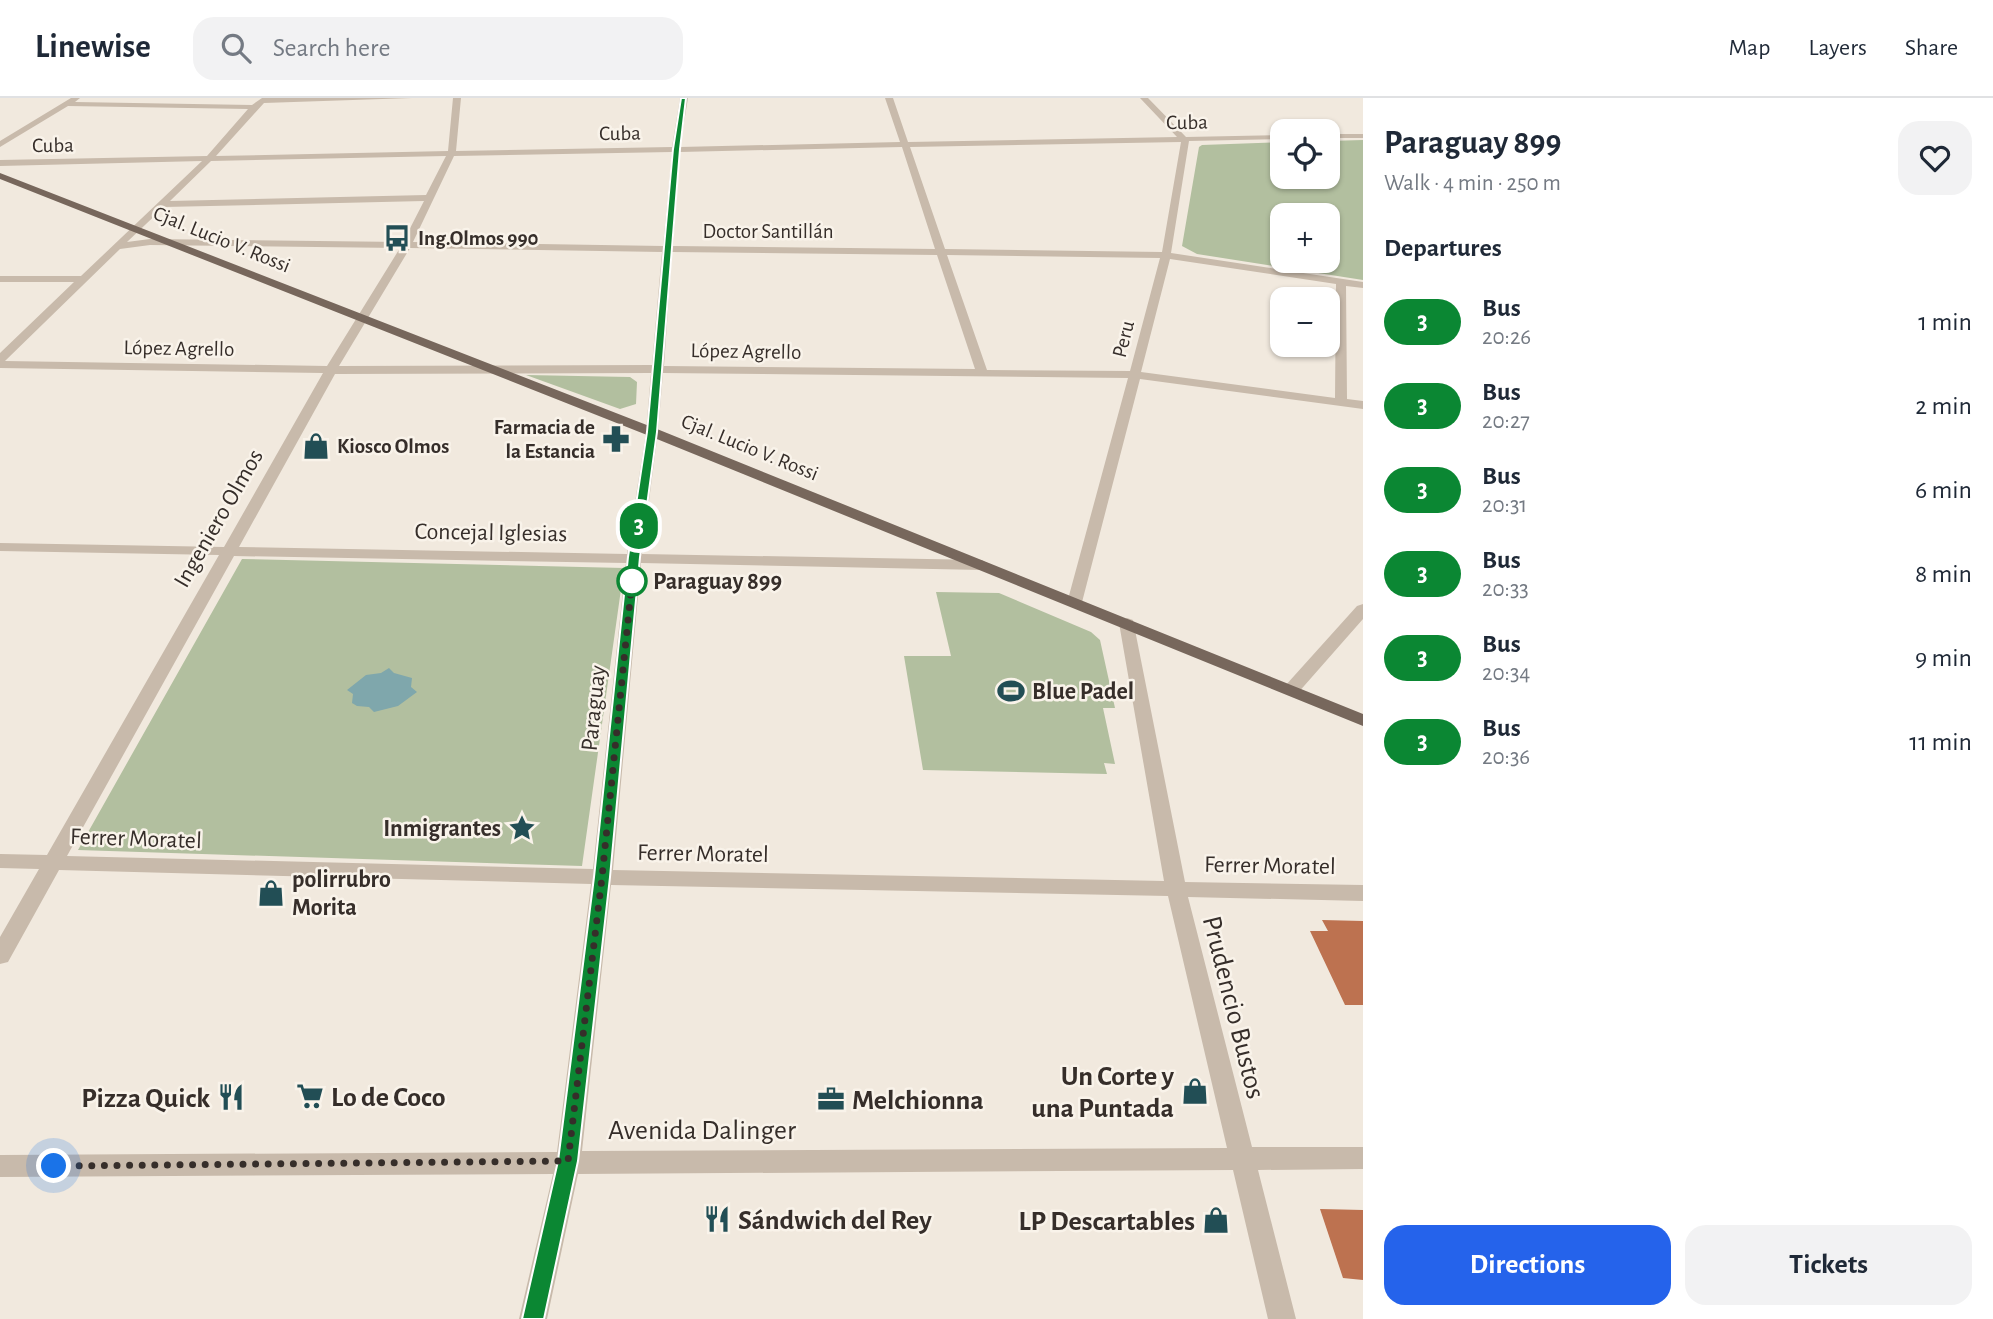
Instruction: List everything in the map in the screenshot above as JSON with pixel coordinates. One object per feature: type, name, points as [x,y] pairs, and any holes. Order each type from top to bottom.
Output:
[{"type":"main road","name":"Cjal. Lucio V. Rossi","points":[[0,176],[652,432],[1363,720]]},
{"type":"street","points":[[0,145],[76,98]]},
{"type":"street","points":[[168,106],[183,98]]},
{"type":"street","points":[[66,104],[168,106],[408,98]]},
{"type":"street","name":"Ingeniero Olmos","points":[[0,956],[360,319],[405,246],[452,152],[457,98]]},
{"type":"street","name":"Paraguay","points":[[533,1319],[568,1161],[602,877],[634,557],[652,432],[676,149],[684,98]]},
{"type":"street","points":[[889,98],[982,373]]},
{"type":"street","points":[[1144,98],[1185,140]]},
{"type":"street","points":[[0,362],[210,158],[261,102]]},
{"type":"street","points":[[1340,136],[1363,136]]},
{"type":"street","name":"Cuba","points":[[0,163],[452,152],[1270,138]]},
{"type":"street","name":"Peru","points":[[1075,603],[1166,256],[1185,140]]},
{"type":"street","points":[[162,204],[429,198]]},
{"type":"street","name":"Doctor Santillán","points":[[117,247],[133,243],[170,243],[1166,256],[1363,285]]},
{"type":"street","points":[[0,279],[83,279]]},
{"type":"street","points":[[1341,281],[1341,401]]},
{"type":"street","name":"López Agrello","points":[[0,362],[334,369],[657,369],[1136,375],[1363,405]]},
{"type":"street","name":"Concejal Iglesias","points":[[0,547],[982,565]]},
{"type":"street","points":[[1291,690],[1363,609]]},
{"type":"street","name":"Prudencio Bustos","points":[[1127,623],[1176,889],[1283,1319]]},
{"type":"street","name":"Ferrer Moratel","points":[[0,861],[1363,893]]},
{"type":"street","name":"Avenida Dalinger","points":[[0,1166],[1363,1158]]},
{"type":"green space","points":[[1363,140],[1363,280],[1318,273],[1340,273],[1340,203],[1270,203],[1270,265],[1197,254],[1182,246],[1199,147],[1270,142],[1270,189],[1340,189],[1340,141]]},
{"type":"green space","points":[[526,375],[630,377],[637,382],[636,404],[620,409]]},
{"type":"green space","points":[[242,559],[624,568],[582,866],[78,850]]},
{"type":"green space","name":"Blue Padel","points":[[936,592],[999,593],[1091,632],[1100,640],[1115,708],[1103,708],[1115,764],[1104,763],[1107,774],[923,770],[904,656],[951,656]]},
{"type":"water","points":[[389,668],[394,673],[412,678],[411,687],[417,692],[398,706],[374,712],[369,707],[352,703],[353,694],[347,690],[366,675],[381,673]]},
{"type":"building","points":[[1322,920],[1363,921],[1363,1005],[1345,1005],[1310,931],[1328,931]]},
{"type":"building","points":[[1320,1209],[1363,1210],[1363,1280],[1343,1278]]},
{"type":"bus line","name":"3","points":[[533,1319],[568,1161],[602,877],[634,557],[652,432],[676,149],[683,98]]},
{"type":"place","name":"Ing.Olmos 990","points":[[397,238]]},
{"type":"place","name":"Farmacia de la Estancia","points":[[616,439]]},
{"type":"place","name":"Kiosco Olmos","points":[[316,446]]},
{"type":"place","name":"Paraguay 899","points":[[632,581]]},
{"type":"place","name":"Blue Padel","points":[[1011,691]]},
{"type":"place","name":"Inmigrantes","points":[[522,828]]},
{"type":"place","name":"polirrubro Morita","points":[[271,893]]},
{"type":"place","name":"Un Corte y una Puntada","points":[[1195,1091]]},
{"type":"place","name":"Lo de Coco","points":[[310,1096]]},
{"type":"place","name":"Pizza Quick","points":[[231,1097]]},
{"type":"place","name":"Melchionna","points":[[831,1099]]},
{"type":"place","name":"Sándwich del Rey","points":[[717,1219]]},
{"type":"place","name":"LP Descartables","points":[[1216,1220]]},
{"type":"route","points":[[54,1166],[568,1161],[602,877],[632,581]]}]
